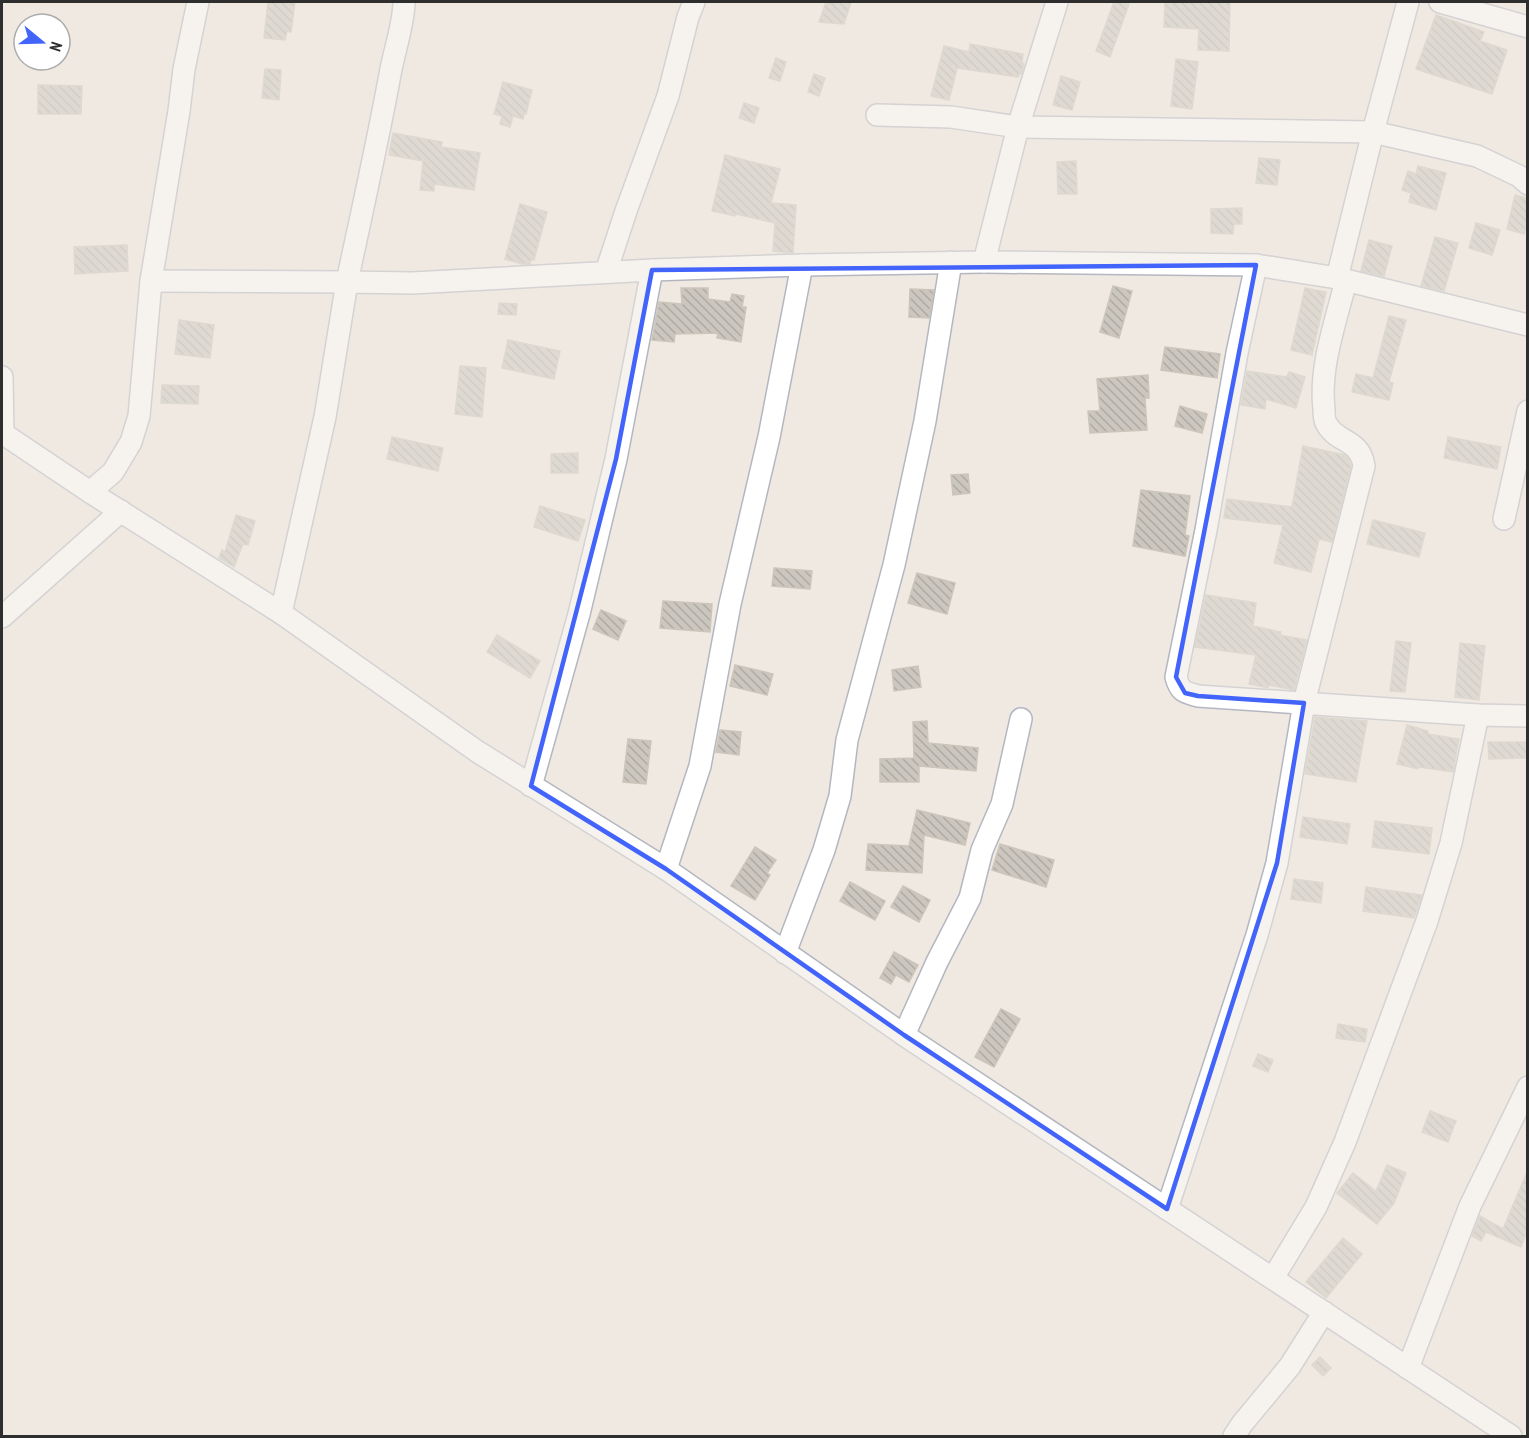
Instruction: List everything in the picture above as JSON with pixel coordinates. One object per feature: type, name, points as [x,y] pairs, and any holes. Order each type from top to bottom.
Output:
[{"type":"street","points":[[90,492],[113,472],[131,442],[139,416],[151,281],[184,69],[198,2]]},
{"type":"street","points":[[281,613],[325,417],[347,282],[404,2]]},
{"type":"street","points":[[606,272],[668,96],[694,2]]},
{"type":"street","points":[[984,262],[1018,127],[1057,2]]},
{"type":"street","points":[[1167,1209],[1257,935],[1277,863],[1304,703],[1364,466],[1362,455],[1355,446],[1336,435],[1325,422],[1323,398],[1325,367],[1341,279],[1373,132],[1408,2]]},
{"type":"street","points":[[1440,2],[1527,27]]},
{"type":"street","points":[[877,115],[951,117],[1018,127],[1373,132],[1477,156],[1519,176],[1527,184]]},
{"type":"street","points":[[151,281],[412,282],[652,270],[951,262],[1257,265],[1341,279],[1527,325]]},
{"type":"street","points":[[785,953],[824,850],[840,796],[847,740],[894,565],[925,421],[951,262]]},
{"type":"street","points":[[666,869],[700,766],[730,604],[770,437],[802,265]]},
{"type":"street","points":[[1257,265],[1237,353],[1206,530],[1176,677],[1178,686],[1185,693],[1198,696],[1478,716],[1527,716]]},
{"type":"street","points":[[531,786],[579,614],[616,459],[652,270]]},
{"type":"street","points":[[2,377],[2,434],[281,613],[478,752],[666,869],[904,1035],[1511,1437]]},
{"type":"street","points":[[1504,519],[1527,411]]},
{"type":"street","points":[[2,617],[121,511]]},
{"type":"street","points":[[1273,1278],[1316,1207],[1345,1142],[1427,921],[1451,843],[1478,716]]},
{"type":"street","points":[[904,1035],[937,962],[970,898],[982,850],[1002,804],[1021,719]]},
{"type":"street","points":[[1408,1368],[1470,1206],[1527,1087]]},
{"type":"street","points":[[1234,1437],[1290,1366],[1324,1312]]},
{"type":"highlighted area","points":[[1256,265],[1176,677],[1185,693],[1198,696],[1304,703],[1277,863],[1167,1209],[904,1035],[666,869],[531,786],[616,459],[652,270]]},
{"type":"building","points":[[268,2],[295,2],[291,32],[287,31],[285,40],[264,38]]},
{"type":"building","points":[[826,2],[851,2],[844,24],[819,22]]},
{"type":"building","points":[[1114,2],[1129,4],[1110,57],[1096,51]]},
{"type":"building","points":[[1165,2],[1230,2],[1229,51],[1198,50],[1199,29],[1164,27]]},
{"type":"building","points":[[1436,15],[1484,32],[1480,41],[1507,50],[1492,94],[1416,69]]},
{"type":"building","points":[[970,44],[1023,54],[1022,63],[1024,64],[1021,74],[1018,77],[957,68],[949,100],[931,96],[944,46],[969,52]]},
{"type":"building","points":[[776,58],[786,62],[780,81],[769,78]]},
{"type":"building","points":[[1176,59],[1198,62],[1192,109],[1171,106]]},
{"type":"building","points":[[265,69],[281,70],[279,100],[262,98]]},
{"type":"building","points":[[814,74],[825,78],[819,96],[808,92]]},
{"type":"building","points":[[1061,76],[1080,82],[1072,110],[1053,105]]},
{"type":"building","points":[[503,82],[532,90],[526,114],[523,119],[513,116],[510,127],[500,124],[502,116],[494,114]]},
{"type":"building","points":[[38,85],[82,86],[81,114],[38,114]]},
{"type":"building","points":[[744,103],[759,108],[754,123],[739,118]]},
{"type":"building","points":[[393,133],[442,142],[441,147],[480,153],[474,190],[434,184],[434,191],[420,190],[423,161],[389,155]]},
{"type":"building","points":[[725,155],[780,169],[771,203],[796,205],[793,253],[773,251],[775,223],[712,211]]},
{"type":"building","points":[[1259,158],[1280,160],[1277,185],[1256,183]]},
{"type":"building","points":[[1076,161],[1077,194],[1058,194],[1057,162]]},
{"type":"building","points":[[1418,166],[1446,173],[1436,210],[1409,202],[1411,193],[1402,190],[1408,171],[1416,174]]},
{"type":"building","points":[[1515,195],[1527,198],[1527,221],[1524,234],[1507,229]]},
{"type":"building","points":[[520,204],[547,212],[534,260],[531,259],[530,264],[505,259]]},
{"type":"building","points":[[1242,208],[1242,224],[1234,224],[1233,234],[1211,233],[1211,209]]},
{"type":"building","points":[[1476,223],[1500,230],[1492,255],[1469,248]]},
{"type":"building","points":[[1435,237],[1458,243],[1444,291],[1421,286]]},
{"type":"building","points":[[1369,240],[1392,246],[1384,276],[1361,271]]},
{"type":"building","points":[[127,245],[128,271],[75,274],[74,247]]},
{"type":"building","points":[[1113,286],[1132,291],[1119,338],[1100,332]]},
{"type":"building","points":[[681,288],[708,288],[708,299],[730,302],[732,294],[744,296],[742,307],[746,307],[741,342],[717,338],[718,333],[675,334],[674,342],[652,340],[659,302],[682,304]]},
{"type":"building","points":[[1305,288],[1326,292],[1312,355],[1291,350]]},
{"type":"building","points":[[910,289],[934,290],[929,318],[909,317]]},
{"type":"building","points":[[499,303],[517,304],[516,315],[498,314]]},
{"type":"building","points":[[1389,316],[1406,320],[1389,382],[1393,383],[1389,400],[1352,392],[1356,374],[1373,378]]},
{"type":"building","points":[[179,320],[214,325],[210,358],[175,354]]},
{"type":"building","points":[[508,340],[560,351],[554,379],[502,368]]},
{"type":"building","points":[[1165,347],[1220,354],[1217,378],[1161,370]]},
{"type":"building","points":[[460,366],[486,368],[482,417],[455,414]]},
{"type":"building","points":[[1247,371],[1287,377],[1289,372],[1305,377],[1296,408],[1266,399],[1265,409],[1241,405]]},
{"type":"building","points":[[1148,375],[1149,398],[1145,398],[1147,430],[1090,433],[1088,411],[1100,411],[1097,379]]},
{"type":"building","points":[[162,385],[199,386],[198,404],[161,403]]},
{"type":"building","points":[[1180,406],[1207,414],[1202,433],[1175,426]]},
{"type":"building","points":[[392,437],[443,448],[438,471],[387,459]]},
{"type":"building","points":[[1448,437],[1501,447],[1497,469],[1444,458]]},
{"type":"building","points":[[1303,446],[1345,455],[1351,466],[1332,542],[1319,539],[1311,572],[1274,563],[1283,525],[1224,518],[1227,499],[1292,507]]},
{"type":"building","points":[[578,453],[578,473],[551,473],[551,454]]},
{"type":"building","points":[[968,474],[970,493],[953,495],[951,475]]},
{"type":"building","points":[[1141,490],[1190,496],[1185,535],[1189,536],[1185,556],[1133,546]]},
{"type":"building","points":[[540,506],[585,520],[578,541],[534,527]]},
{"type":"building","points":[[236,515],[255,521],[248,545],[243,544],[234,567],[219,558],[222,550],[225,552]]},
{"type":"building","points":[[1373,520],[1425,533],[1419,557],[1367,544]]},
{"type":"building","points":[[774,568],[812,571],[810,589],[772,586]]},
{"type":"building","points":[[917,573],[955,583],[947,614],[908,603]]},
{"type":"building","points":[[1206,595],[1256,603],[1253,626],[1281,632],[1280,635],[1307,640],[1294,690],[1249,684],[1256,655],[1195,647]]},
{"type":"building","points":[[663,601],[712,604],[710,632],[660,628]]},
{"type":"building","points":[[601,610],[626,621],[618,640],[593,629]]},
{"type":"building","points":[[497,635],[540,661],[530,678],[487,652]]},
{"type":"building","points":[[1396,641],[1411,643],[1405,692],[1390,691]]},
{"type":"building","points":[[1460,643],[1485,646],[1479,700],[1455,697]]},
{"type":"building","points":[[735,665],[773,674],[767,695],[730,686]]},
{"type":"building","points":[[918,666],[921,687],[894,691],[892,670]]},
{"type":"building","points":[[1315,717],[1367,721],[1356,782],[1305,774]]},
{"type":"building","points":[[927,721],[928,743],[978,748],[976,771],[919,766],[919,782],[880,782],[880,759],[914,758],[913,722]]},
{"type":"building","points":[[1407,725],[1428,731],[1428,734],[1459,739],[1453,772],[1419,767],[1418,769],[1397,764]]},
{"type":"building","points":[[720,730],[741,732],[739,755],[716,752]]},
{"type":"building","points":[[628,739],[651,741],[646,784],[623,782]]},
{"type":"building","points":[[1488,742],[1527,742],[1527,758],[1489,759]]},
{"type":"building","points":[[917,810],[970,823],[965,845],[924,835],[922,873],[866,870],[868,844],[909,846]]},
{"type":"building","points":[[1303,817],[1350,824],[1347,844],[1300,837]]},
{"type":"building","points":[[1375,821],[1432,828],[1429,854],[1372,847]]},
{"type":"building","points":[[1000,844],[1054,860],[1046,887],[992,870]]},
{"type":"building","points":[[755,847],[776,860],[767,873],[770,875],[755,900],[731,886]]},
{"type":"building","points":[[1294,879],[1323,883],[1321,903],[1291,899]]},
{"type":"building","points":[[850,882],[885,901],[875,920],[840,901]]},
{"type":"building","points":[[903,886],[930,900],[919,922],[891,907]]},
{"type":"building","points":[[1366,887],[1422,895],[1414,918],[1363,911]]},
{"type":"building","points":[[894,952],[918,965],[909,982],[896,975],[891,984],[880,978]]},
{"type":"building","points":[[1001,1009],[1020,1019],[994,1067],[975,1057]]},
{"type":"building","points":[[1338,1024],[1367,1029],[1365,1042],[1336,1038]]},
{"type":"building","points":[[1258,1054],[1273,1060],[1268,1072],[1253,1066]]},
{"type":"building","points":[[1430,1111],[1456,1121],[1448,1142],[1422,1132]]},
{"type":"building","points":[[1387,1165],[1406,1173],[1394,1203],[1377,1224],[1337,1193],[1353,1173],[1376,1191]]},
{"type":"building","points":[[1527,1172],[1527,1231],[1521,1247],[1486,1232],[1481,1241],[1472,1236],[1480,1216],[1503,1229]]},
{"type":"building","points":[[1343,1238],[1362,1254],[1326,1298],[1306,1282]]},
{"type":"building","points":[[1320,1357],[1331,1368],[1323,1376],[1312,1365]]}]
